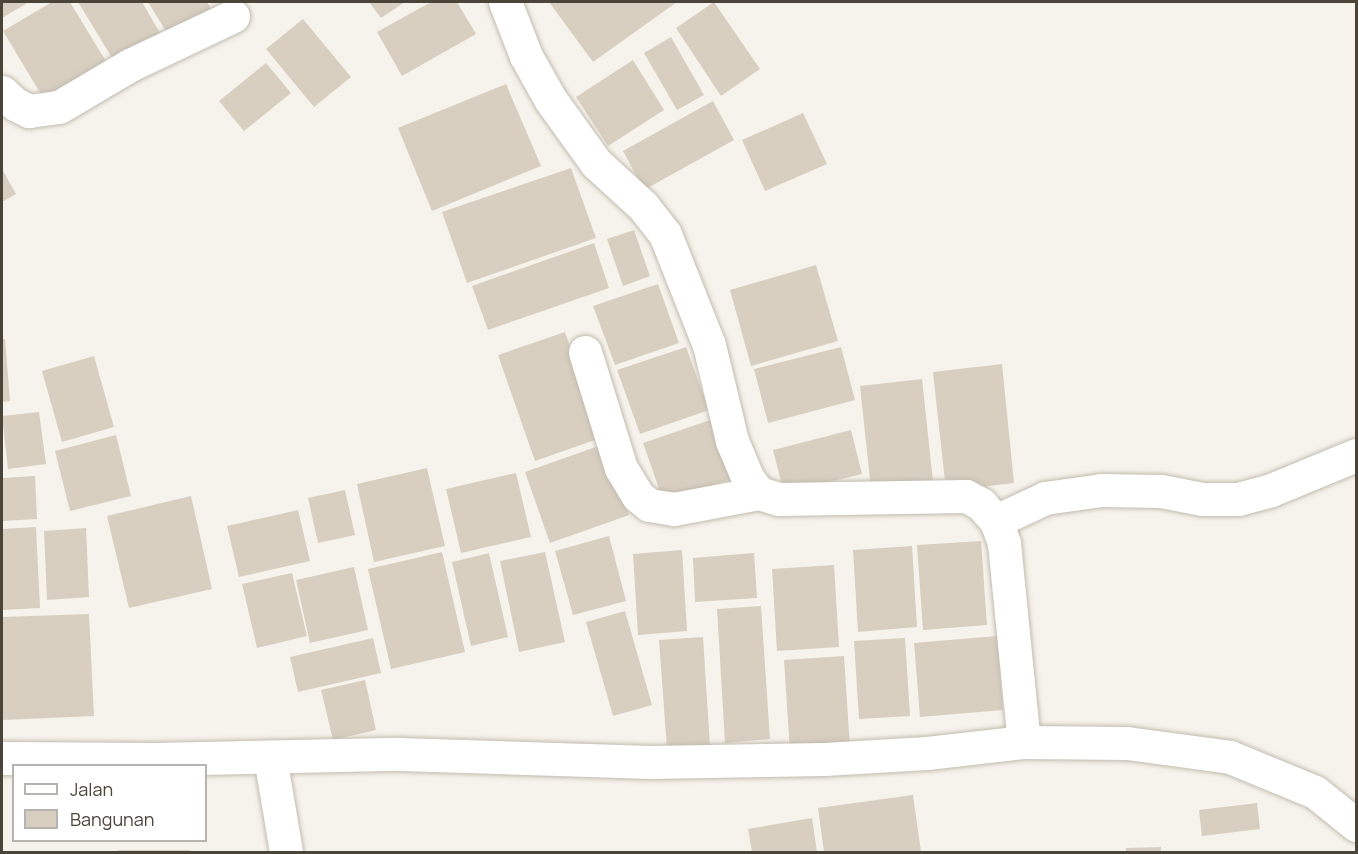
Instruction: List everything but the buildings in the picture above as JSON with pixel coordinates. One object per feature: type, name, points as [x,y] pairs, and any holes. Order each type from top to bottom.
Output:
[{"type":"street","points":[[505,2],[526,56],[550,99],[596,163],[643,206],[665,234],[709,345],[732,441],[748,479],[759,493]]},
{"type":"street","points":[[2,92],[15,104],[29,111],[58,106],[130,65],[233,16]]},
{"type":"street","points":[[585,352],[621,468],[638,496],[649,505],[674,509],[759,493],[779,500],[966,496],[981,504],[996,521],[1004,543],[1024,742]]},
{"type":"street","points":[[996,521],[1045,498],[1101,490],[1161,491],[1202,499],[1238,499],[1271,490],[1356,455]]},
{"type":"street","points":[[2,758],[154,759],[399,754],[650,762],[812,759],[927,753],[1024,742],[1127,743],[1230,757],[1316,792],[1356,825]]},
{"type":"street","points":[[270,757],[286,852]]}]
